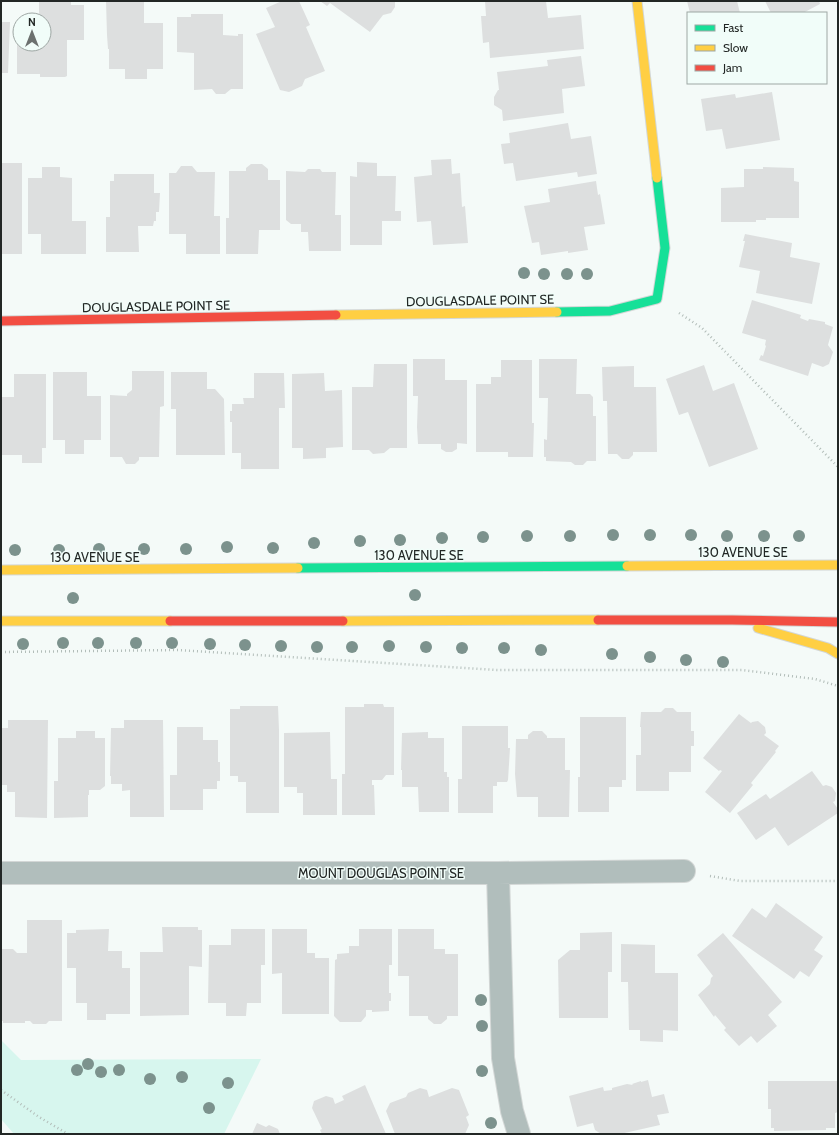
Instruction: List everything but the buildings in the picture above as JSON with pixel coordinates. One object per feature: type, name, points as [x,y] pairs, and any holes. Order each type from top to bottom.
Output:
[{"type":"street","points":[[636,1],[665,248],[657,299]]},
{"type":"street","name":"DOUGLASDALE POINT SE","points":[[1,321],[610,311],[657,299]]},
{"type":"street","name":"130 AVENUE SE","points":[[1,570],[838,565]]},
{"type":"street","points":[[1,621],[732,620],[838,622]]},
{"type":"street","points":[[732,620],[828,648],[838,654]]},
{"type":"street","name":"MOUNT DOUGLAS POINT SE","points":[[1,873],[498,873],[684,871]]},
{"type":"street","points":[[498,873],[503,1058],[512,1111],[519,1134]]},
{"type":"path","points":[[657,299],[702,328],[838,467]]},
{"type":"path","points":[[1,652],[178,650],[497,670],[742,670],[815,679],[838,686]]},
{"type":"path","points":[[684,871],[740,881],[838,881]]},
{"type":"path","points":[[1,1090],[39,1117],[68,1134]]},
{"type":"green space","points":[[1,1040],[21,1060],[261,1059],[224,1134],[14,1134],[1,1119]]},
{"type":"traffic: fast","points":[[557,312],[610,311],[657,299],[665,248],[657,178]]},
{"type":"traffic: fast","points":[[298,568],[627,566]]},
{"type":"traffic: slow","points":[[637,1],[657,178]]},
{"type":"traffic: slow","points":[[336,315],[557,312]]},
{"type":"traffic: slow","points":[[627,566],[838,565]]},
{"type":"traffic: slow","points":[[1,570],[298,568]]},
{"type":"traffic: slow","points":[[343,621],[598,620]]},
{"type":"traffic: slow","points":[[1,621],[170,621]]},
{"type":"traffic: slow","points":[[758,628],[828,648],[838,654]]},
{"type":"traffic: jam","points":[[1,321],[336,315]]},
{"type":"traffic: jam","points":[[598,620],[838,622]]},
{"type":"traffic: jam","points":[[170,621],[343,621]]}]
